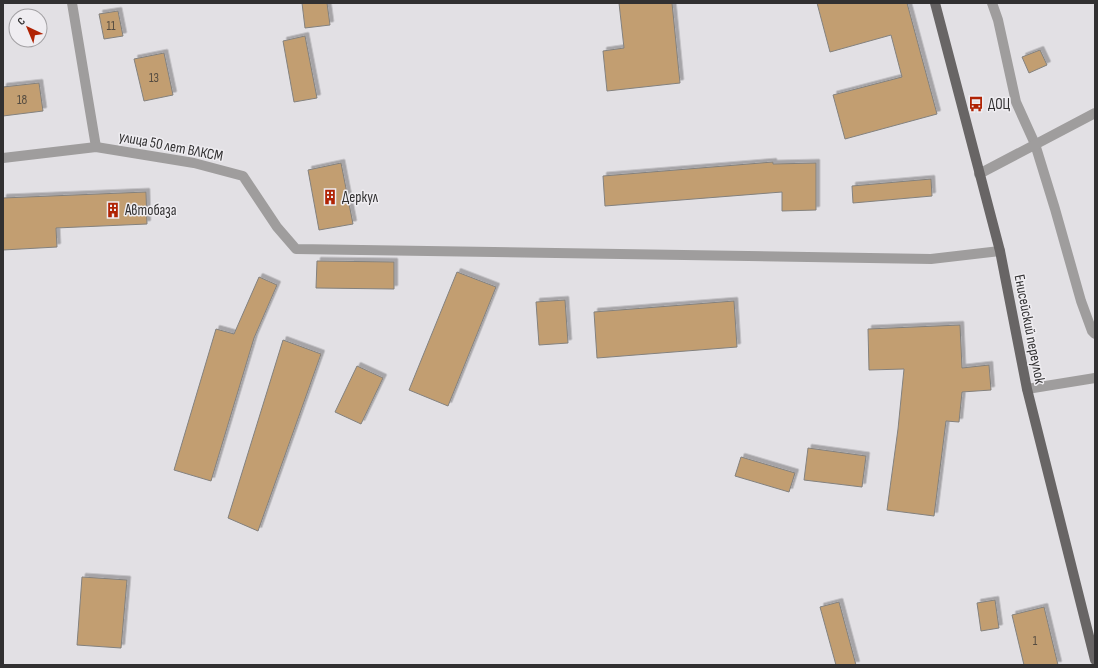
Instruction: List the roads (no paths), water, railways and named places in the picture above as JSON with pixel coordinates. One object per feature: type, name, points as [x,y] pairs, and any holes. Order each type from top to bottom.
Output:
[{"type":"main road","name":"Енисейский переулок","points":[[935,3],[1000,251],[1027,389],[1095,660]]},
{"type":"street","points":[[72,3],[96,147]]},
{"type":"street","points":[[992,3],[998,20],[1016,102],[1035,144],[1081,301],[1092,331],[1095,334]]},
{"type":"street","points":[[979,174],[1095,112]]},
{"type":"street","name":"улица 50 лет ВЛКСМ","points":[[3,158],[96,147],[194,163],[243,176],[277,227],[296,249],[930,260],[1000,251]]},
{"type":"street","points":[[1027,389],[1095,378]]},
{"type":"place","name":"ДОЦ","points":[[976,104]]},
{"type":"place","name":"Деркул","points":[[330,197]]},
{"type":"place","name":"Автобаза","points":[[113,210]]}]
